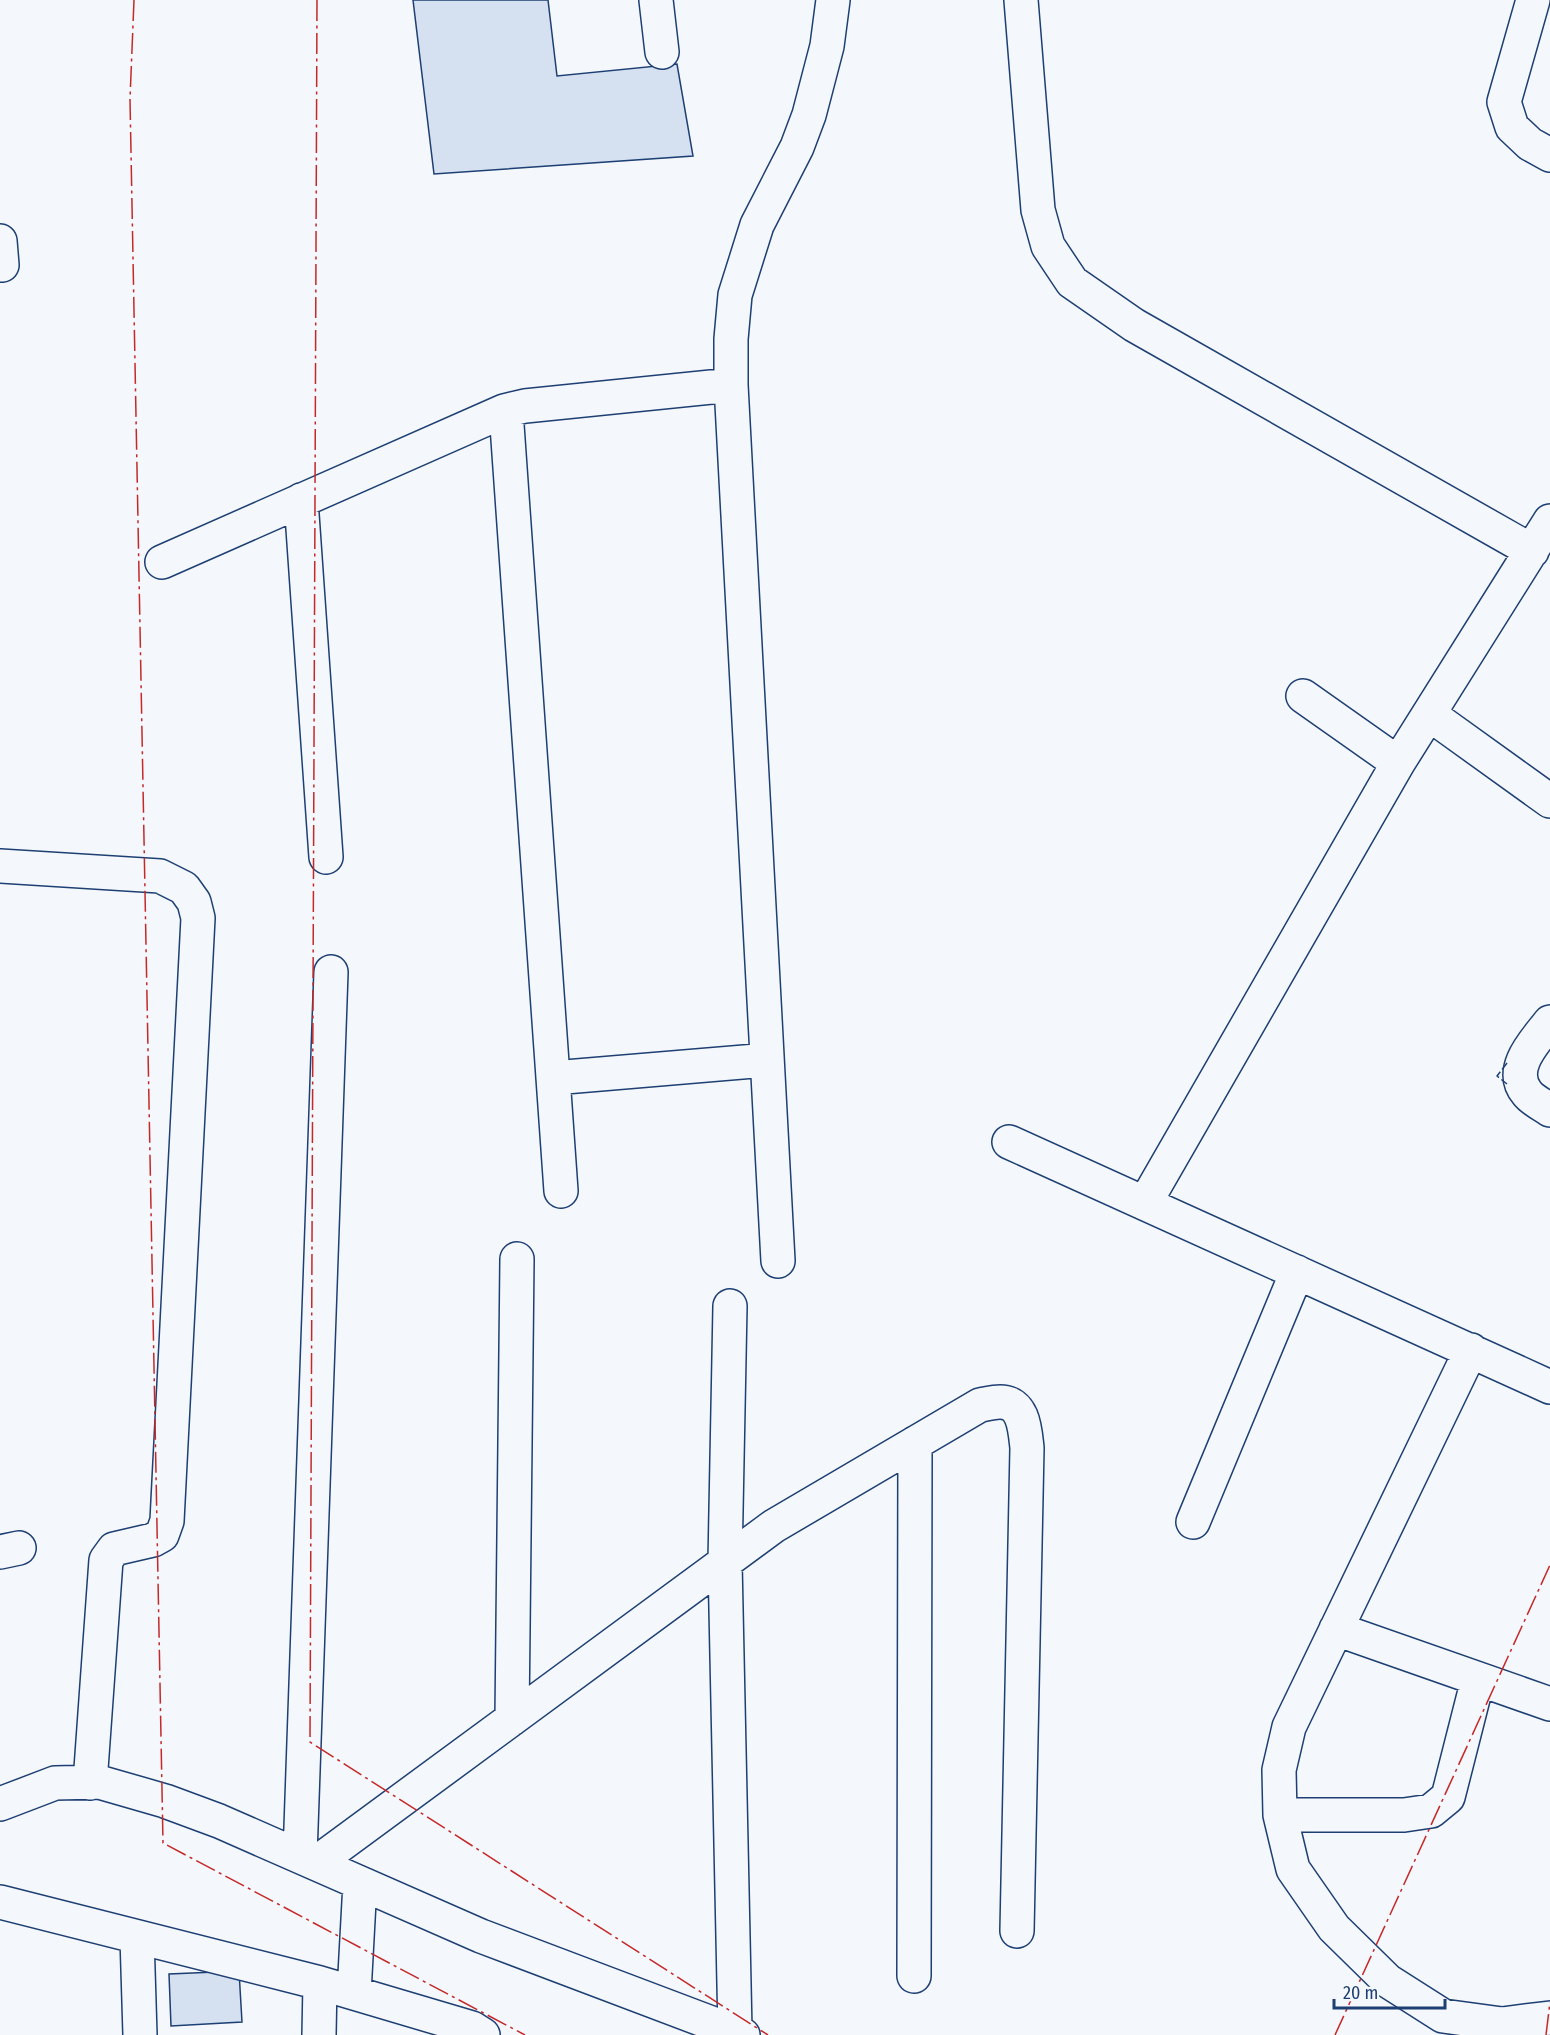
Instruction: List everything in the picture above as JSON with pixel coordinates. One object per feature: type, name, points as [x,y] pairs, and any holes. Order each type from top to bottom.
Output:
[{"type":"street","points":[[656,0],[662,52]]},
{"type":"street","points":[[778,1261],[730,385],[731,339],[735,295],[757,225],[797,147],[810,115],[827,46],[832,0]]},
{"type":"street","points":[[1021,0],[1038,210],[1048,246],[1072,282],[1134,325],[1532,551]]},
{"type":"street","points":[[1533,0],[1504,102],[1512,127],[1530,144],[1550,156]]},
{"type":"street","points":[[162,562],[506,411],[525,406],[730,385]]},
{"type":"street","points":[[506,411],[561,1191]]},
{"type":"street","points":[[301,500],[326,857]]},
{"type":"street","points":[[1145,1203],[1398,763],[1550,521]]},
{"type":"street","points":[[1303,696],[1398,763]]},
{"type":"street","points":[[1429,714],[1550,801]]},
{"type":"street","points":[[0,866],[160,876],[184,888],[194,902],[198,918],[167,1521],[162,1535],[153,1540],[114,1549],[106,1560],[90,1783]]},
{"type":"street","points":[[308,1859],[331,972]]},
{"type":"street","points":[[1550,1022],[1525,1054],[1519,1074],[1526,1093],[1550,1110]]},
{"type":"street","points":[[553,1078],[767,1060]]},
{"type":"street","points":[[1009,1142],[1550,1387]]},
{"type":"street","points":[[512,1719],[517,1259]]},
{"type":"street","points":[[1193,1522],[1297,1272]]},
{"type":"street","points":[[0,1804],[55,1783],[99,1782],[165,1801],[308,1859],[481,1936],[739,2033],[725,1562],[730,1306]]},
{"type":"street","points":[[1471,1350],[1289,1727],[1279,1770],[1280,1815],[1293,1869],[1334,1929],[1388,1981],[1443,2016],[1502,2024],[1550,2018]]},
{"type":"street","points":[[308,1859],[512,1719],[774,1526],[980,1405],[1002,1402],[1017,1408],[1025,1424],[1017,1931]]},
{"type":"street","points":[[914,1976],[915,1443]]},
{"type":"street","points":[[1336,1629],[1550,1704]]},
{"type":"street","points":[[1280,1815],[1404,1815],[1431,1811],[1448,1797],[1478,1679]]},
{"type":"street","points":[[354,1993],[360,1883]]},
{"type":"street","points":[[0,1902],[320,1983],[472,2028],[483,2035]]},
{"type":"street","points":[[136,1937],[140,2035]]},
{"type":"street","points":[[319,2035],[320,1983]]},
{"type":"building","points":[[413,0],[548,0],[557,76],[677,64],[693,156],[434,174]]},
{"type":"building","points":[[239,1971],[242,2022],[171,2026],[169,1974]]},
{"type":"fence","points":[[1507,1063],[1497,1076],[1507,1084]]},
{"type":"power","points":[[134,0],[130,99],[163,1843],[525,2035]]},
{"type":"power","points":[[317,0],[310,1742],[768,2035]]},
{"type":"power","points":[[1335,2035],[1550,1565]]},
{"type":"power","points":[[1546,2035],[1550,2002]]}]
